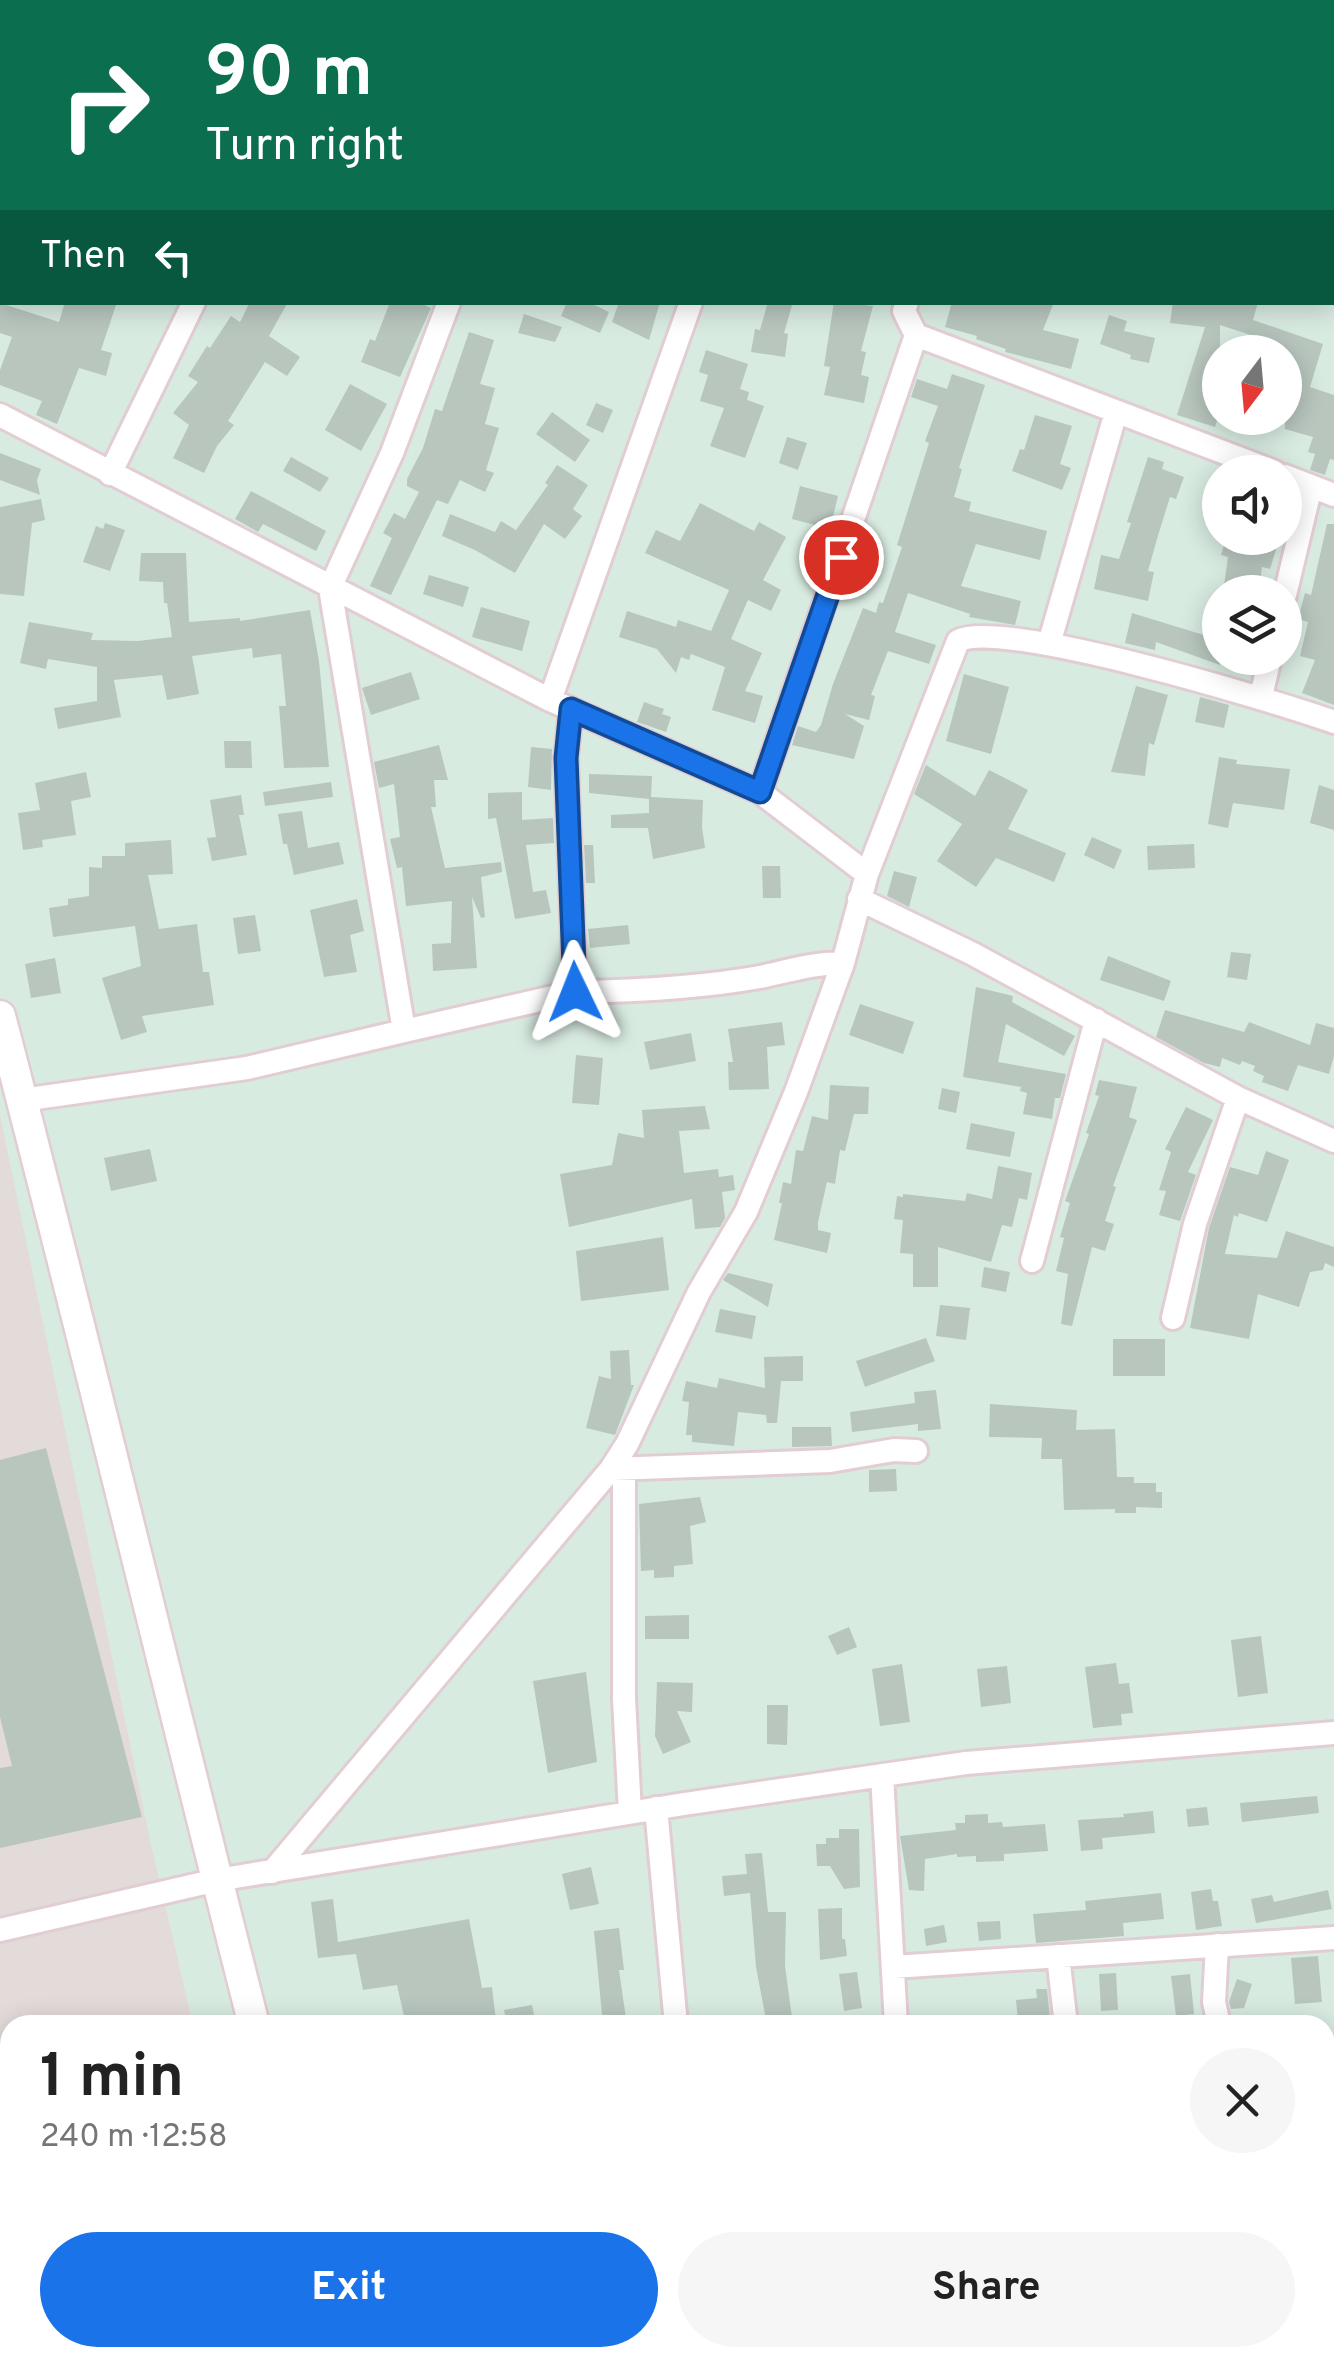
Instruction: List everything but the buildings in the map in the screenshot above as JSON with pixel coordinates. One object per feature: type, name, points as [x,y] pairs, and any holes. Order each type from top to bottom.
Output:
[{"type":"street","points":[[110,474],[193,305]]},
{"type":"street","points":[[404,1031],[330,588],[392,454],[448,305]]},
{"type":"street","points":[[575,992],[566,758],[560,705],[690,305]]},
{"type":"street","points":[[906,305],[904,311],[916,335],[1230,455]]},
{"type":"street","points":[[760,792],[916,335]]},
{"type":"street","points":[[1050,644],[1116,412]]},
{"type":"street","points":[[0,416],[560,705],[760,792],[867,874]]},
{"type":"street","points":[[1302,483],[1334,495]]},
{"type":"street","points":[[1290,575],[1311,486]]},
{"type":"street","points":[[272,1872],[618,1469],[699,1292],[746,1212],[796,1092],[843,963],[867,874],[958,641],[972,635],[1050,644],[1261,696],[1334,722]]},
{"type":"street","points":[[1261,696],[1266,675]]},
{"type":"street","points":[[859,899],[1096,1020],[1238,1098],[1334,1140]]},
{"type":"street","points":[[22,1100],[246,1068],[575,992],[684,986],[760,976],[810,963],[843,963]]},
{"type":"street","points":[[0,1016],[251,2015]]},
{"type":"street","points":[[1032,1260],[1096,1020]]},
{"type":"street","points":[[1173,1318],[1195,1224],[1238,1098]]},
{"type":"street","points":[[618,1469],[830,1461],[894,1450],[916,1451]]},
{"type":"street","points":[[618,1469],[630,1812]]},
{"type":"street","points":[[0,1930],[217,1880],[656,1808],[966,1763],[1334,1733]]},
{"type":"street","points":[[882,1776],[896,2015]]},
{"type":"street","points":[[656,1808],[675,2015]]},
{"type":"street","points":[[894,1967],[1334,1938]]},
{"type":"street","points":[[1217,1946],[1217,2015]]},
{"type":"street","points":[[1058,1956],[1065,2015]]},
{"type":"shaded area","points":[[0,1115],[148,1831],[191,2015],[0,2015]]},
{"type":"route","points":[[575,992],[566,758],[571,709],[760,792],[841,557]]}]
